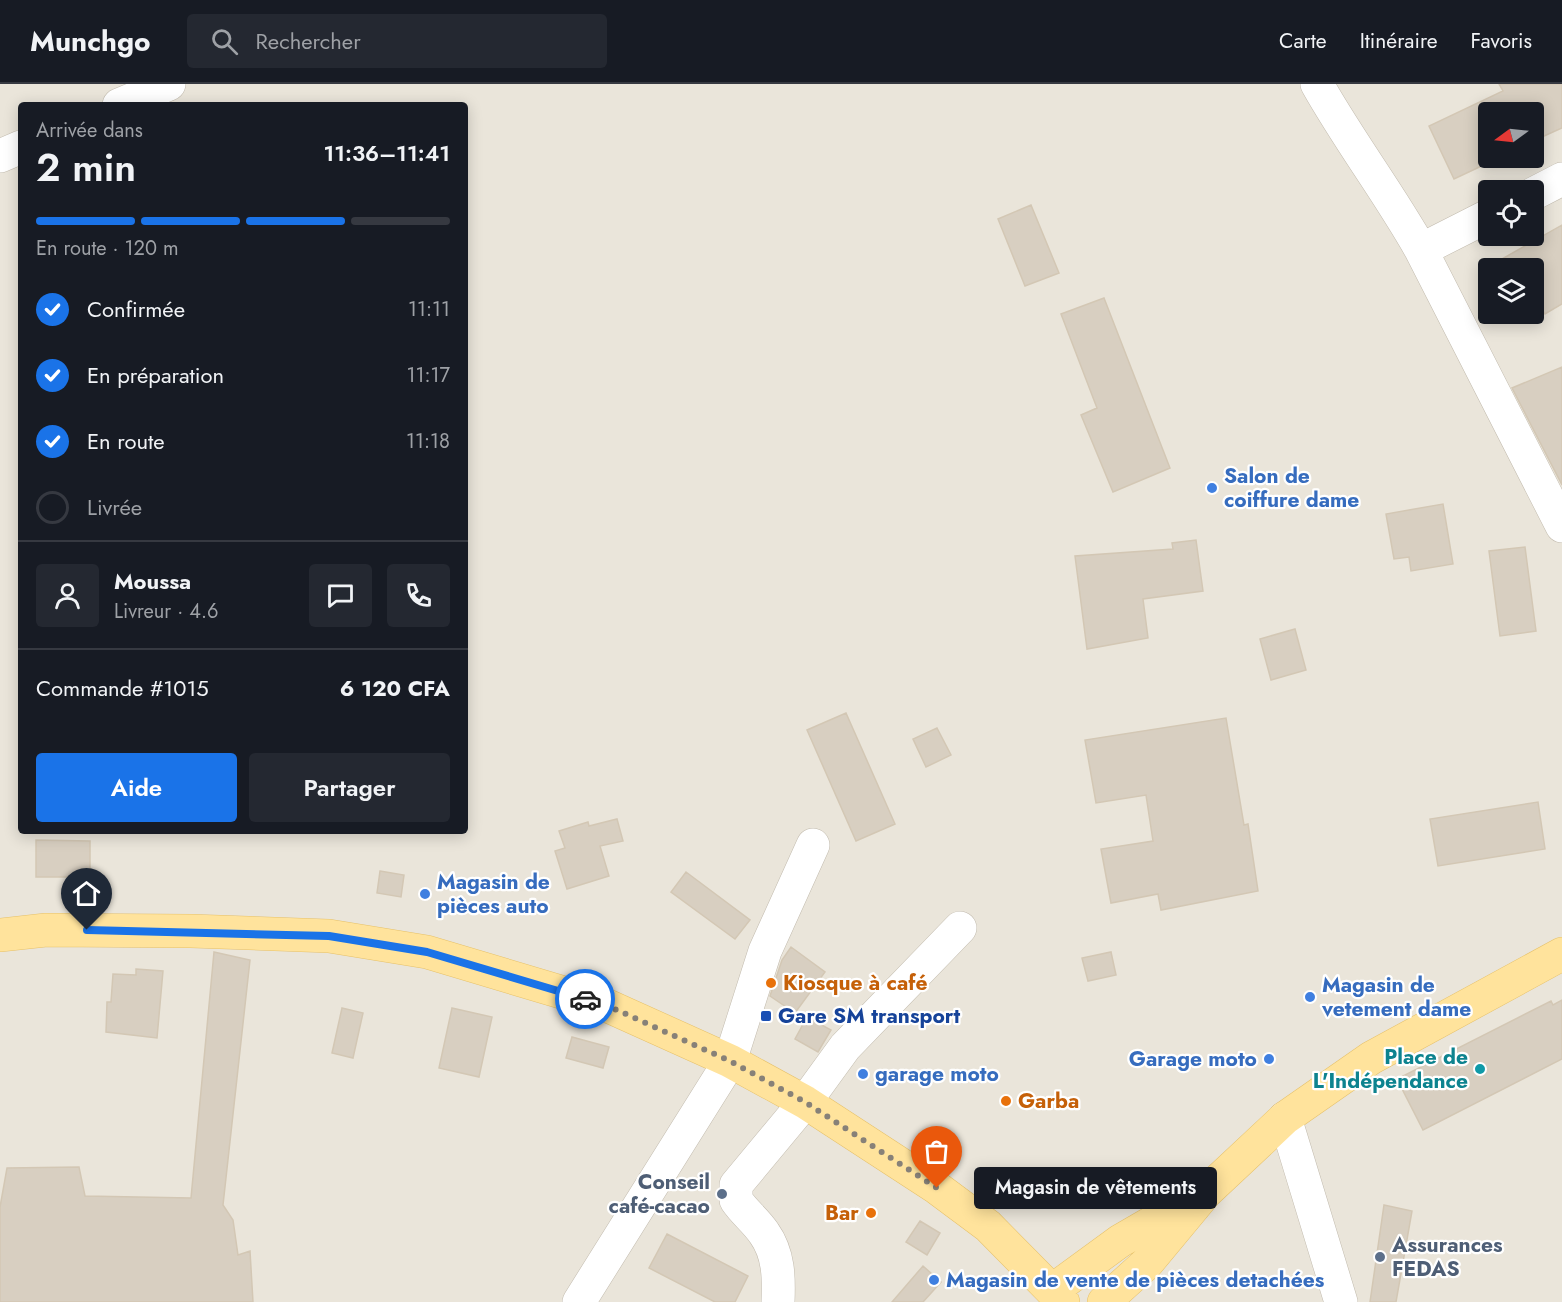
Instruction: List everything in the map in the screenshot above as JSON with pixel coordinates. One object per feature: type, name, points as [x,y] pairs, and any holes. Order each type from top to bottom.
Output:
[{"type":"main road","points":[[0,935],[80,930],[329,936],[427,952],[608,1006],[730,1061],[805,1102],[937,1188],[988,1226],[1058,1296],[1120,1241],[1206,1192]]},
{"type":"main road","points":[[1104,1302],[1147,1263],[1206,1192],[1285,1118],[1371,1058],[1562,954]]},
{"type":"street","points":[[126,102],[169,84]]},
{"type":"street","points":[[1317,84],[1341,127],[1397,208],[1421,250],[1562,526]]},
{"type":"street","points":[[0,156],[18,148]]},
{"type":"street","points":[[1544,188],[1562,179]]},
{"type":"street","points":[[1421,250],[1478,221]]},
{"type":"street","points":[[579,1302],[730,1061],[765,951],[813,845]]},
{"type":"street","points":[[778,1302],[779,1274],[774,1252],[764,1232],[736,1200],[736,1185],[805,1102],[845,1047],[960,928]]},
{"type":"street","points":[[1285,1118],[1341,1302]]},
{"type":"shaded area","points":[[0,84],[1562,84],[1562,1302],[0,1302]]},
{"type":"building","points":[[1499,84],[1562,84],[1562,128],[1544,136],[1544,102],[1480,102],[1503,91]]},
{"type":"building","points":[[1478,103],[1478,168],[1454,179],[1429,126]]},
{"type":"building","points":[[1031,205],[1059,273],[1025,286],[998,219]]},
{"type":"building","points":[[1562,225],[1562,304],[1545,314],[1544,258],[1504,258],[1525,246],[1544,246],[1544,235]]},
{"type":"building","points":[[1104,298],[1170,468],[1113,492],[1081,415],[1097,408],[1061,314]]},
{"type":"building","points":[[1562,367],[1562,485],[1512,388]]},
{"type":"building","points":[[1443,504],[1453,564],[1411,571],[1409,557],[1394,559],[1386,514]]},
{"type":"building","points":[[1196,540],[1203,591],[1143,599],[1148,638],[1087,649],[1075,556],[1173,549],[1172,543]]},
{"type":"building","points":[[1525,547],[1536,631],[1500,636],[1489,551]]},
{"type":"building","points":[[1295,629],[1306,670],[1271,680],[1260,639]]},
{"type":"building","points":[[846,713],[895,824],[856,841],[807,730]]},
{"type":"building","points":[[1226,718],[1244,825],[1248,824],[1258,891],[1161,910],[1158,894],[1111,903],[1101,849],[1153,841],[1146,795],[1096,803],[1085,740]]},
{"type":"building","points":[[937,728],[951,755],[926,767],[913,739]]},
{"type":"building","points":[[1538,802],[1545,849],[1438,866],[1430,819]]},
{"type":"building","points":[[617,819],[623,841],[600,846],[609,876],[567,889],[555,851],[565,848],[559,831],[588,822],[589,826]]},
{"type":"building","points":[[36,840],[90,841],[90,877],[36,877]]},
{"type":"building","points":[[380,871],[404,875],[401,897],[377,893]]},
{"type":"building","points":[[686,872],[750,920],[735,939],[671,892]]},
{"type":"building","points":[[791,947],[825,972],[795,1013],[770,996],[782,960]]},
{"type":"building","points":[[214,952],[250,960],[223,1205],[233,1220],[238,1255],[250,1251],[253,1302],[0,1302],[0,1207],[7,1168],[79,1167],[85,1196],[191,1198]]},
{"type":"building","points":[[1111,952],[1116,975],[1088,981],[1082,958]]},
{"type":"building","points":[[136,969],[163,971],[157,1038],[106,1032],[107,1002],[111,1002],[113,974],[136,975]]},
{"type":"building","name":"Place de L'Indépendance","points":[[1562,1000],[1562,1059],[1423,1130],[1397,1079],[1551,1001],[1553,1005]]},
{"type":"building","points":[[342,1008],[363,1013],[353,1058],[332,1053]]},
{"type":"building","points":[[452,1008],[492,1017],[479,1077],[439,1068]]},
{"type":"building","points":[[807,1017],[831,1030],[818,1052],[795,1039]]},
{"type":"building","points":[[572,1037],[609,1047],[603,1068],[566,1058]]},
{"type":"building","points":[[1384,1205],[1412,1211],[1396,1302],[1370,1302]]},
{"type":"building","points":[[920,1221],[940,1233],[927,1255],[906,1242]]},
{"type":"building","points":[[667,1234],[748,1276],[735,1302],[715,1302],[649,1268]]},
{"type":"building","points":[[923,1266],[941,1282],[923,1302],[892,1302]]},
{"type":"way so far","points":[[585,999],[608,1006],[730,1061],[805,1102],[937,1188]]},
{"type":"place","name":"Salon de coiffure dame","points":[[1212,488]]},
{"type":"place","name":"Magasin de pièces auto","points":[[425,894]]},
{"type":"place","name":"Kiosque à café","points":[[771,983]]},
{"type":"place","name":"Magasin de vetement dame","points":[[1310,997]]},
{"type":"place","name":"Gare SM transport","points":[[766,1016]]},
{"type":"place","name":"Garage moto","points":[[1269,1059]]},
{"type":"place","name":"Place de L'Indépendance","points":[[1480,1069]]},
{"type":"place","name":"garage moto","points":[[863,1074]]},
{"type":"place","name":"Garba","points":[[1006,1101]]},
{"type":"place","name":"Magasin de vêtements","points":[[937,1188]]},
{"type":"place","name":"Conseil café-cacao","points":[[722,1194]]},
{"type":"place","name":"Bar","points":[[871,1213]]},
{"type":"place","name":"Assurances FEDAS","points":[[1380,1257]]},
{"type":"place","name":"Magasin de vente de pièces detachées","points":[[934,1280]]},
{"type":"route","points":[[87,930],[329,936],[427,952],[585,999]]}]
